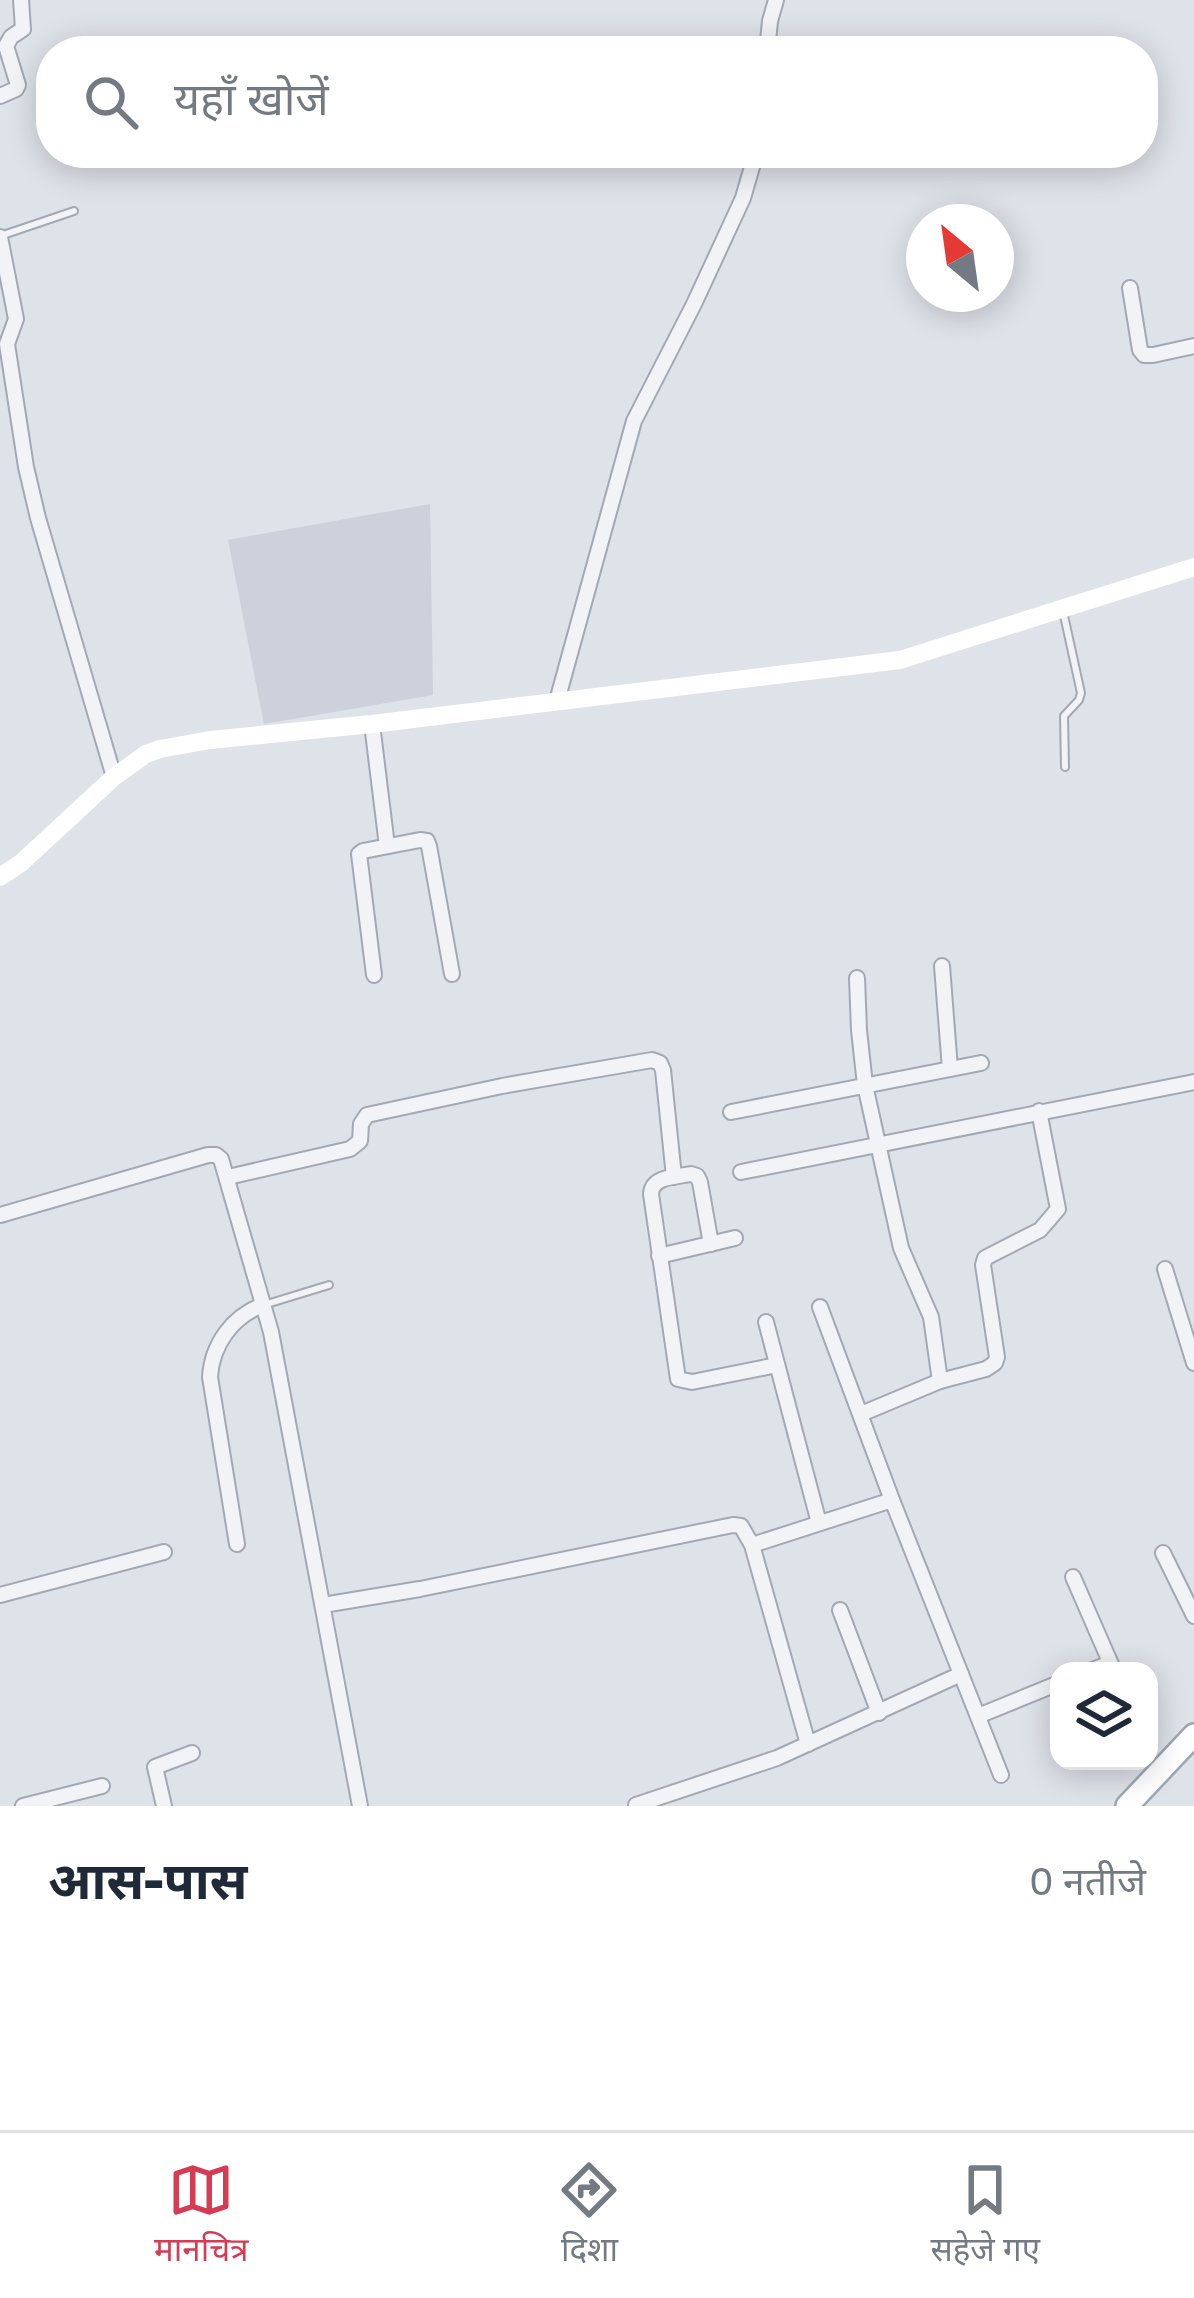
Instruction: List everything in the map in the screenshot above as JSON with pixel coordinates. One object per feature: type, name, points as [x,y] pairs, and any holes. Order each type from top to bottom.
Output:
[{"type":"main road","points":[[1158,1760],[1194,1736]]},
{"type":"main road","points":[[1127,1806],[1150,1770]]},
{"type":"street","points":[[0,96],[18,85],[6,46],[23,29],[21,0]]},
{"type":"street","points":[[768,36],[776,0]]},
{"type":"street","points":[[557,700],[634,422],[734,219],[752,168]]},
{"type":"street","points":[[0,237],[16,319],[8,344],[26,467],[113,777]]},
{"type":"street","points":[[1130,288],[1144,355],[1194,346]]},
{"type":"street","points":[[0,877],[113,777],[160,749],[900,659],[1194,567]]},
{"type":"street","points":[[372,724],[387,846]]},
{"type":"street","points":[[374,975],[358,860],[363,851],[427,841],[452,974]]},
{"type":"street","points":[[942,966],[950,1069]]},
{"type":"street","points":[[857,978],[865,1085],[902,1248],[932,1317],[940,1381]]},
{"type":"street","points":[[228,1177],[350,1149],[360,1141],[367,1115],[652,1060],[662,1070],[674,1177]]},
{"type":"street","points":[[730,1112],[980,1063]]},
{"type":"street","points":[[741,1172],[1194,1082]]},
{"type":"street","points":[[861,1414],[995,1363],[982,1265],[985,1258],[1040,1230],[1058,1209],[1039,1111]]},
{"type":"street","points":[[0,1214],[208,1155],[220,1159],[282,1388],[360,1806]]},
{"type":"street","points":[[711,1244],[697,1176],[655,1182],[651,1186],[658,1256],[678,1379],[692,1382],[777,1365]]},
{"type":"street","points":[[658,1256],[735,1238]]},
{"type":"street","points":[[1165,1269],[1194,1363]]},
{"type":"street","points":[[237,1544],[211,1363],[236,1319],[263,1305]]},
{"type":"street","points":[[820,1306],[1000,1775]]},
{"type":"street","points":[[766,1322],[819,1523]]},
{"type":"street","points":[[752,1545],[892,1500]]},
{"type":"street","points":[[322,1605],[741,1526],[752,1545],[808,1744]]},
{"type":"street","points":[[0,1595],[164,1552]]},
{"type":"street","points":[[1163,1553],[1194,1616]]},
{"type":"street","points":[[1073,1577],[1110,1662]]},
{"type":"street","points":[[840,1610],[879,1713]]},
{"type":"street","points":[[636,1805],[808,1744],[961,1674]]},
{"type":"street","points":[[978,1716],[1050,1687]]},
{"type":"street","points":[[164,1806],[155,1767],[192,1753]]},
{"type":"street","points":[[23,1806],[102,1786]]},
{"type":"lane","points":[[0,237],[74,212]]},
{"type":"lane","points":[[1062,609],[1081,692],[1064,716],[1064,767]]},
{"type":"lane","points":[[263,1305],[328,1286]]},
{"type":"shaded area","points":[[430,504],[433,695],[264,724],[228,540]]}]
